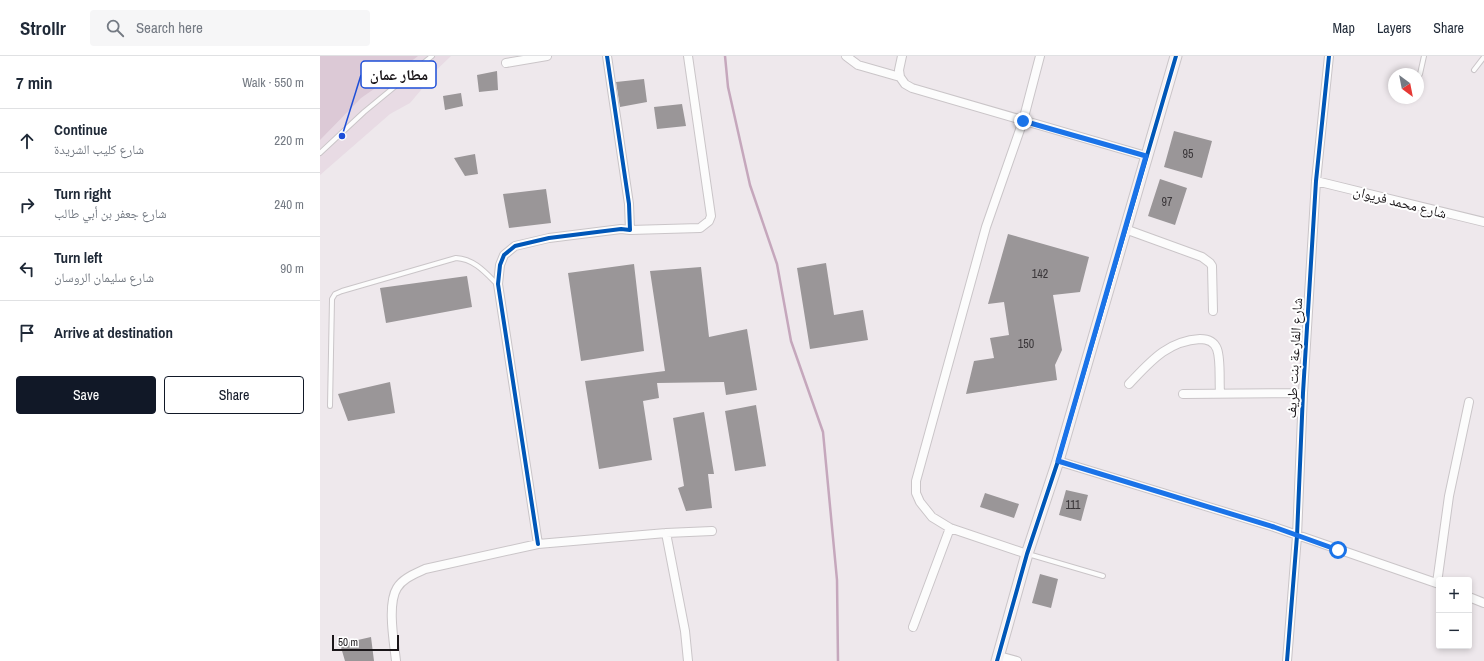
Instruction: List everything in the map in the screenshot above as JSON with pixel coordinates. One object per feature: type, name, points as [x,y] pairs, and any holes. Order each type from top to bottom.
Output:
[{"type":"street","points":[[506,63],[547,56]]},
{"type":"street","points":[[607,56],[629,204],[630,230]]},
{"type":"street","points":[[538,544],[498,284],[500,265],[504,255],[515,246],[549,238],[621,230],[700,228],[709,221],[711,216],[688,56]]},
{"type":"street","points":[[846,56],[858,65],[900,77]]},
{"type":"street","points":[[902,56],[899,70],[900,77],[905,84],[912,88],[1146,156]]},
{"type":"street","points":[[1027,554],[950,528],[932,517],[925,510],[916,493],[916,481],[986,227],[1023,121],[1040,56]]},
{"type":"street","points":[[1017,661],[998,659],[1027,554],[1058,461],[1176,56]]},
{"type":"street","name":"شارع الفارعة بنت طريف","points":[[1287,661],[1297,536],[1303,393],[1316,181],[1329,56]]},
{"type":"street","name":"شارع محمد فريوان","points":[[1316,181],[1484,222]]},
{"type":"street","points":[[1125,229],[1202,257],[1210,263],[1212,266],[1214,311]]},
{"type":"street","points":[[1128,384],[1158,354],[1171,346],[1188,340],[1206,339],[1212,342],[1218,355],[1220,392]]},
{"type":"street","points":[[1183,394],[1220,392],[1303,393]]},
{"type":"street","points":[[1439,577],[1449,496],[1469,402]]},
{"type":"street","points":[[1058,461],[1274,527],[1436,583]]},
{"type":"street","points":[[913,627],[950,528]]},
{"type":"street","points":[[396,661],[392,610],[396,588],[409,577],[425,569],[538,544],[666,533],[712,531]]},
{"type":"street","points":[[666,533],[685,631],[688,661]]},
{"type":"street","points":[[1472,598],[1484,603]]},
{"type":"lane","points":[[320,153],[364,112],[432,56]]},
{"type":"lane","points":[[1421,68],[1424,56]]},
{"type":"lane","points":[[1474,70],[1484,57]]},
{"type":"lane","points":[[330,406],[332,299],[335,294],[456,258],[471,261],[498,284]]},
{"type":"lane","points":[[1027,554],[1103,576]]},
{"type":"shaded area","points":[[320,56],[451,56],[429,77],[421,90],[410,103],[390,114],[320,175]]},
{"type":"shaded area","points":[[320,56],[418,56],[361,98],[320,140]]},
{"type":"building","points":[[497,71],[498,90],[479,92],[477,75]]},
{"type":"building","points":[[644,79],[647,102],[620,107],[616,82]]},
{"type":"building","points":[[461,93],[463,106],[445,110],[443,96]]},
{"type":"building","points":[[682,104],[686,126],[657,129],[654,107]]},
{"type":"building","points":[[1174,131],[1212,141],[1202,178],[1164,167]]},
{"type":"building","points":[[475,154],[478,174],[465,176],[454,158]]},
{"type":"building","points":[[1160,179],[1187,188],[1175,225],[1148,216]]},
{"type":"building","points":[[546,189],[551,223],[509,228],[503,194]]},
{"type":"building","points":[[1008,234],[1089,257],[1080,292],[1053,295],[1062,350],[1055,365],[1057,380],[966,394],[974,361],[994,358],[990,338],[1009,335],[1004,302],[988,304]]},
{"type":"building","points":[[826,263],[834,315],[863,310],[868,340],[810,349],[797,268]]},
{"type":"building","points":[[634,264],[644,351],[581,361],[568,273]]},
{"type":"building","points":[[701,267],[709,337],[747,329],[757,390],[726,395],[724,382],[657,383],[659,398],[643,401],[652,460],[599,469],[585,381],[665,371],[650,271]]},
{"type":"building","points":[[467,276],[472,307],[386,323],[380,288]]},
{"type":"building","points":[[390,382],[395,413],[348,421],[338,394]]},
{"type":"building","points":[[756,405],[766,466],[735,471],[725,411]]},
{"type":"building","points":[[704,412],[714,474],[708,474],[712,508],[686,511],[678,488],[684,486],[673,418]]},
{"type":"building","points":[[1066,490],[1088,495],[1081,521],[1059,515]]},
{"type":"building","points":[[985,493],[1019,504],[1014,518],[980,507]]},
{"type":"building","points":[[1040,574],[1058,579],[1051,608],[1032,603]]},
{"type":"building","points":[[371,637],[374,661],[345,661],[340,644]]},
{"type":"waterway","points":[[725,56],[728,87],[750,185],[777,264],[791,341],[823,432],[837,580],[838,661]]},
{"type":"cycle path","points":[[538,544],[498,284],[500,265],[504,255],[515,246],[549,238],[621,229],[630,230],[629,204],[607,56]]},
{"type":"cycle path","points":[[997,661],[1027,554],[1058,461],[1176,56]]},
{"type":"cycle path","points":[[1287,661],[1297,536],[1303,393],[1316,181],[1329,56]]},
{"type":"place","name":"مطار عمان","points":[[342,136]]},
{"type":"route","points":[[1023,121],[1146,156],[1058,461],[1274,527],[1338,550]]}]
